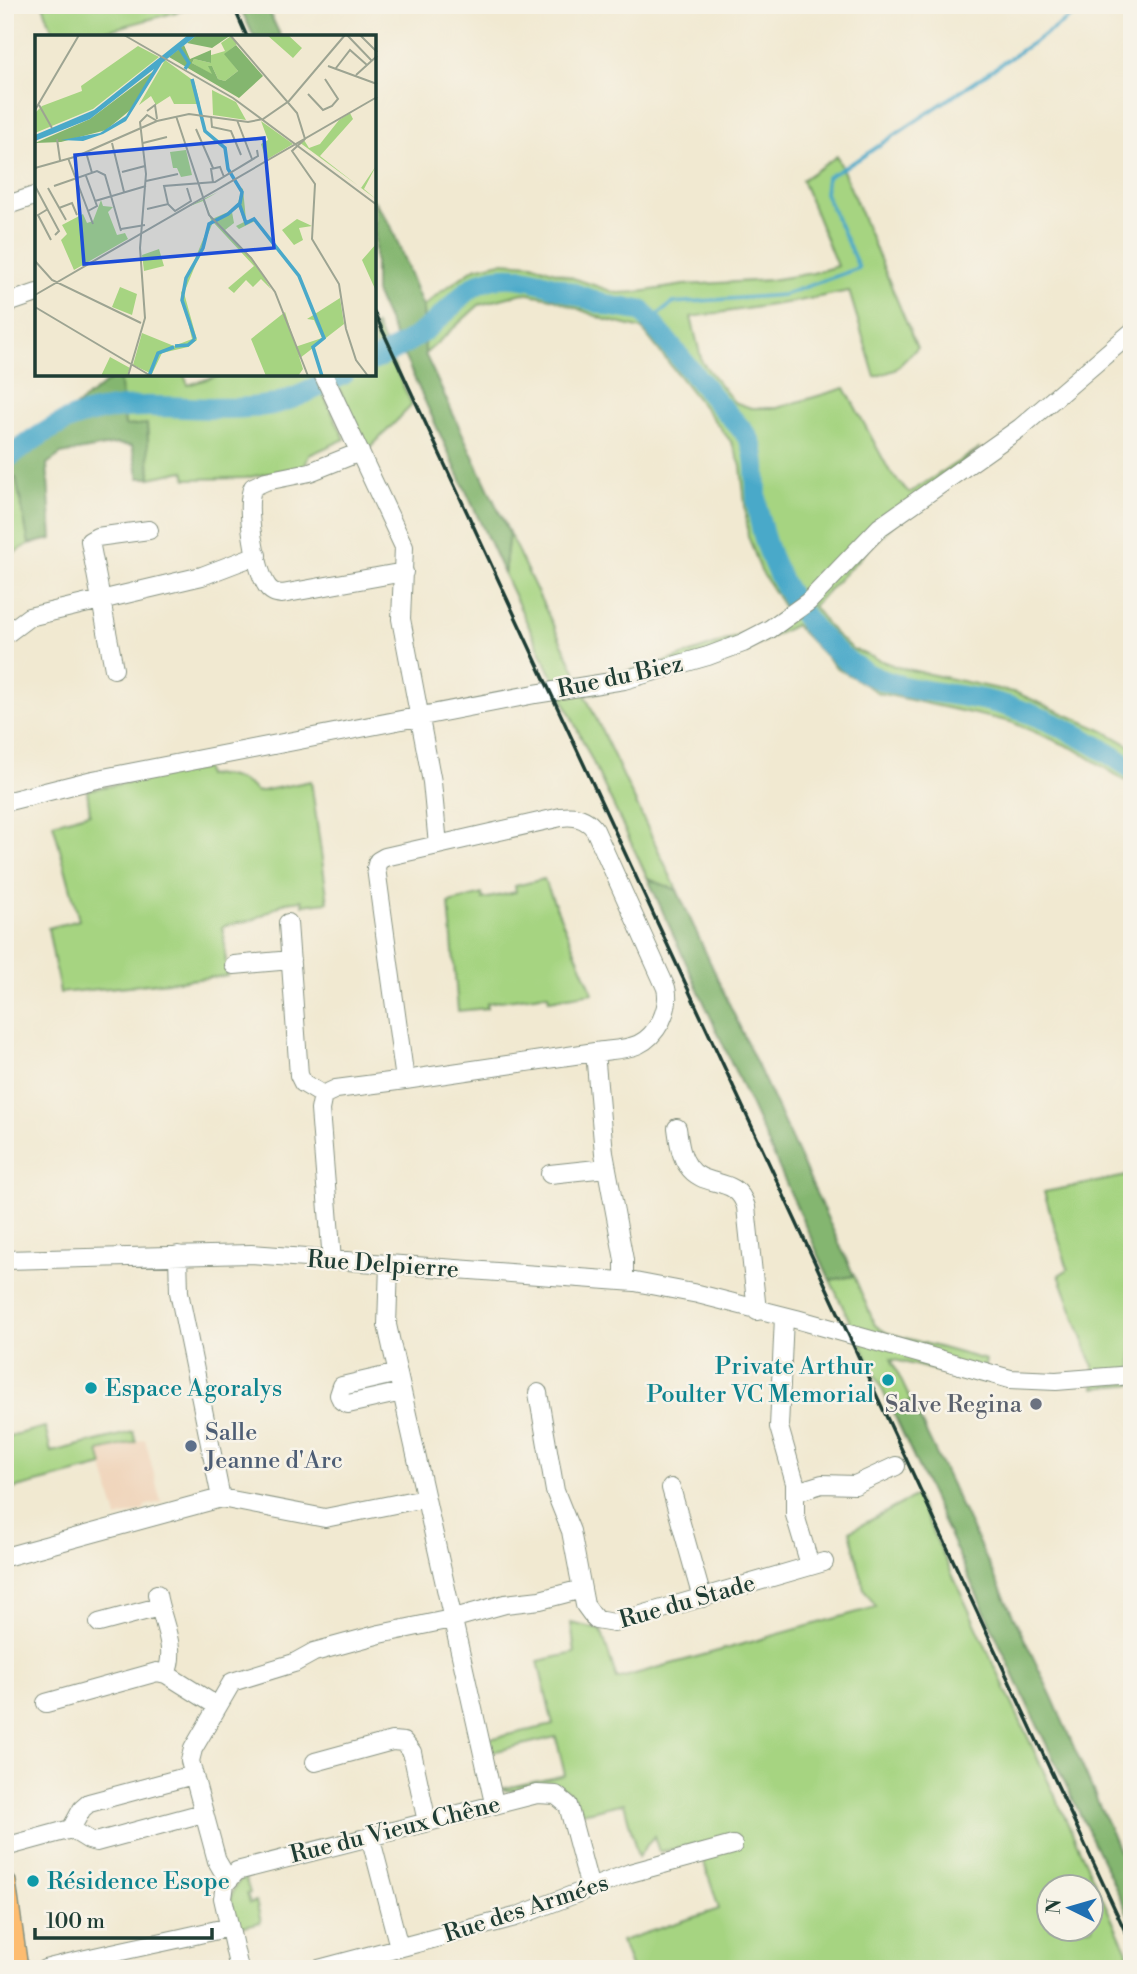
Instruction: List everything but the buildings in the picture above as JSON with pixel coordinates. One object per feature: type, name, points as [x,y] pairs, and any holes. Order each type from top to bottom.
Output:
[{"type":"main road","points":[[5,1882],[17,1969]]},
{"type":"main road","points":[[5,1926],[17,1969]]},
{"type":"street","points":[[5,206],[35,196]]},
{"type":"street","points":[[5,304],[35,294]]},
{"type":"street","name":"Rue du Biez","points":[[5,802],[93,780],[536,694],[603,684],[708,656],[743,643],[792,615],[808,602],[880,527],[1020,428],[1132,332]]},
{"type":"street","points":[[327,382],[401,538],[405,554],[401,619],[432,782],[439,845]]},
{"type":"street","points":[[360,452],[310,472],[266,481],[253,487],[249,509],[257,555],[267,587],[276,593],[404,572]]},
{"type":"street","points":[[114,669],[90,547],[92,539],[149,530]]},
{"type":"street","points":[[5,635],[29,618],[202,576],[257,555]]},
{"type":"street","points":[[323,1095],[336,1089],[405,1080],[595,1052],[629,1048],[646,1042],[663,1016],[667,994],[592,826],[585,820],[567,816],[385,857],[378,861],[376,868],[405,1080]]},
{"type":"street","points":[[288,923],[299,1076],[303,1083],[323,1095]]},
{"type":"street","points":[[234,965],[291,960]]},
{"type":"street","points":[[595,1052],[606,1168],[624,1260],[624,1281]]},
{"type":"street","points":[[323,1095],[320,1110],[332,1261]]},
{"type":"street","points":[[677,1128],[681,1151],[691,1170],[701,1177],[733,1188],[741,1195],[746,1207],[757,1311]]},
{"type":"street","points":[[550,1174],[606,1168]]},
{"type":"street","name":"Rue Delpierre","points":[[5,1260],[251,1254],[624,1281],[684,1291],[1010,1378],[1056,1381],[1132,1375]]},
{"type":"street","points":[[177,1255],[179,1292],[221,1498]]},
{"type":"street","points":[[389,1265],[386,1320],[494,1804]]},
{"type":"street","name":"Rue du Stade","points":[[538,1394],[555,1491],[570,1527],[585,1605],[596,1620],[614,1623],[817,1563],[795,1515],[796,1492],[779,1427],[784,1317]]},
{"type":"street","points":[[398,1373],[342,1386],[339,1395],[342,1401],[348,1404],[402,1392]]},
{"type":"street","points":[[796,1492],[822,1484],[855,1485],[896,1466]]},
{"type":"street","points":[[671,1488],[702,1598]]},
{"type":"street","points":[[5,1557],[221,1498],[325,1518],[425,1498]]},
{"type":"street","points":[[239,1969],[223,1898],[228,1880],[217,1861],[190,1761],[191,1753],[228,1686],[235,1680],[289,1665],[314,1652],[505,1604],[540,1600],[582,1589]]},
{"type":"street","points":[[99,1623],[158,1600],[171,1650],[171,1661],[166,1674]]},
{"type":"street","points":[[47,1703],[148,1673],[166,1674],[217,1706]]},
{"type":"street","points":[[315,1762],[392,1741],[404,1742],[412,1752],[427,1822]]},
{"type":"street","points":[[5,1847],[71,1829],[82,1809],[89,1803],[193,1775]]},
{"type":"street","name":"Rue du Vieux Chêne","points":[[228,1880],[240,1869],[543,1793],[561,1797],[571,1810],[590,1888]]},
{"type":"street","points":[[71,1829],[96,1842],[203,1813]]},
{"type":"street","points":[[370,1836],[398,1947]]},
{"type":"street","name":"Rue des Armées","points":[[319,1969],[515,1917],[645,1869],[733,1845]]},
{"type":"street","points":[[45,1969],[229,1927]]},
{"type":"shaded area","points":[[145,1439],[161,1502],[117,1518],[99,1452]]},
{"type":"green space","points":[[43,5],[203,5],[90,35],[54,35]]},
{"type":"green space","points":[[239,5],[266,5],[280,35],[253,35]]},
{"type":"green space","points":[[837,156],[917,348],[895,370],[875,377],[849,291],[691,317],[702,362],[734,402],[751,408],[777,408],[845,388],[890,472],[909,493],[980,448],[895,522],[813,606],[833,632],[852,649],[897,667],[1017,693],[1104,731],[1132,747],[1132,785],[1075,749],[1011,722],[879,693],[836,667],[795,625],[750,648],[663,678],[585,695],[677,890],[648,879],[504,574],[509,533],[580,681],[660,664],[764,627],[785,609],[761,571],[748,536],[741,466],[732,443],[642,329],[606,320],[552,298],[523,293],[479,305],[425,354],[423,307],[475,268],[501,262],[532,264],[617,293],[684,285],[770,280],[837,266],[802,180]]},
{"type":"green space","points":[[376,204],[391,226],[423,307],[425,354],[509,533],[504,574],[376,294]]},
{"type":"green space","points":[[376,326],[412,405],[369,449],[332,376],[376,376]]},
{"type":"green space","points":[[115,376],[119,376],[125,426],[147,424],[150,478],[139,478],[132,446],[116,444],[61,454],[47,464],[52,539],[29,544],[16,478],[5,480],[5,455],[67,413]]},
{"type":"green space","points":[[119,376],[184,376],[188,385],[217,376],[314,376],[345,439],[309,455],[305,466],[245,478],[186,479],[184,471],[150,478],[147,425],[125,426]]},
{"type":"green space","points":[[16,478],[29,544],[5,558],[5,480]]},
{"type":"green space","points":[[205,768],[206,776],[234,778],[257,792],[311,781],[328,902],[303,905],[302,900],[286,902],[253,920],[223,926],[227,976],[60,993],[48,928],[79,920],[53,823],[90,813],[87,790]]},
{"type":"green space","points":[[544,879],[593,993],[549,1000],[548,994],[487,1003],[487,1008],[458,1011],[449,903],[482,894],[483,899],[516,892],[515,886]]},
{"type":"green space","points":[[648,879],[677,890],[854,1276],[830,1280]]},
{"type":"green space","points":[[1132,1175],[1132,1384],[1094,1388],[1094,1369],[1059,1275],[1068,1269],[1044,1192]]},
{"type":"green space","points":[[854,1276],[875,1325],[887,1333],[986,1360],[981,1382],[891,1359],[911,1401],[892,1410],[830,1280]]},
{"type":"green space","points":[[911,1401],[1052,1697],[1132,1880],[1132,1922],[1029,1708],[892,1410]]},
{"type":"green space","points":[[45,1427],[51,1452],[133,1432],[136,1442],[99,1451],[103,1466],[5,1491],[5,1437]]},
{"type":"green space","points":[[916,1496],[1090,1872],[1036,1872],[1036,1942],[1106,1942],[1106,1906],[1132,1962],[1132,1969],[632,1969],[621,1941],[719,1909],[698,1844],[659,1852],[654,1836],[638,1857],[624,1803],[582,1813],[574,1798],[565,1789],[555,1786],[512,1791],[501,1789],[565,1775],[556,1737],[492,1752],[489,1739],[553,1725],[538,1661],[575,1653],[571,1623],[601,1630],[617,1679],[876,1607],[864,1589],[850,1531]]},
{"type":"green space","points":[[245,1877],[250,1903],[256,1901],[261,1922],[237,1928],[231,1900],[234,1888]]},
{"type":"waterway","points":[[650,321],[673,303],[783,295],[859,268],[825,193],[827,177],[859,159],[1089,5]]},
{"type":"waterway","points":[[376,359],[424,331],[470,289],[503,277],[540,282],[610,306],[642,311],[750,441],[754,457],[758,510],[771,556],[793,600],[824,640],[861,670],[875,677],[905,687],[984,700],[1023,711],[1080,736],[1132,769]]},
{"type":"waterway","points":[[5,460],[55,426],[89,413],[133,407],[247,408],[270,405],[298,396],[340,376]]},
{"type":"railway","points":[[233,5],[246,35]]},
{"type":"railway","points":[[376,316],[1132,1946]]},
{"type":"place","name":"Private Arthur Poulter VC Memorial","points":[[888,1380]]},
{"type":"place","name":"Espace Agoralys","points":[[91,1388]]},
{"type":"place","name":"Salve Regina","points":[[1036,1404]]},
{"type":"place","name":"Salle Jeanne d'Arc","points":[[191,1446]]},
{"type":"place","name":"Résidence Esope","points":[[33,1881]]}]
